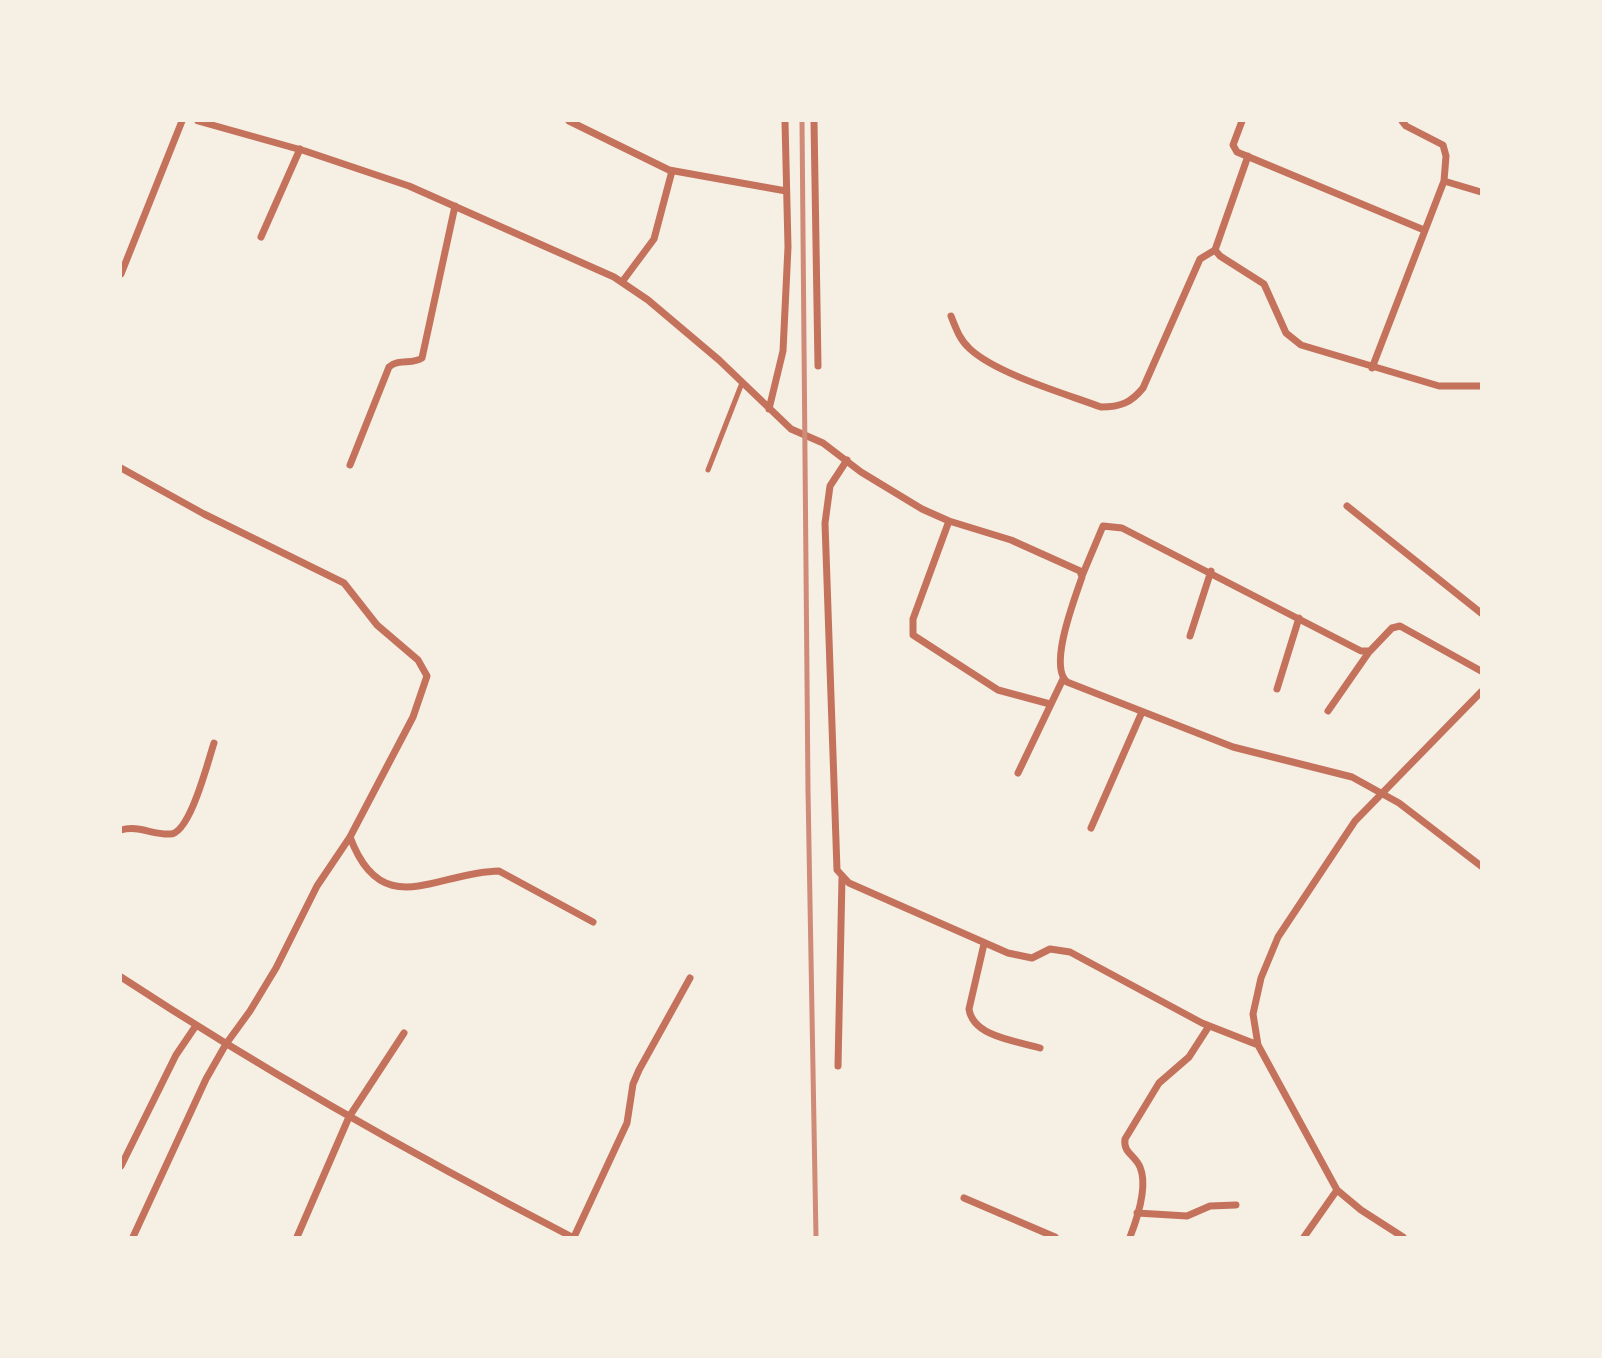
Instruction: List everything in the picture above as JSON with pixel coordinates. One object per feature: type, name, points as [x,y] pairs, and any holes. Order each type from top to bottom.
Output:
[{"type":"street","points":[[121,274],[182,121]]},
{"type":"street","points":[[198,121],[299,149],[409,186],[622,282],[648,300],[791,429],[823,443],[899,496],[949,522],[1034,549],[1077,569],[1082,577]]},
{"type":"street","points":[[569,121],[672,171],[786,191]]},
{"type":"street","points":[[769,409],[783,351],[788,247],[785,121]]},
{"type":"street","points":[[814,121],[818,366]]},
{"type":"street","points":[[1241,121],[1234,149],[1424,230]]},
{"type":"street","points":[[1372,368],[1444,181],[1446,156],[1443,145],[1406,126],[1402,121]]},
{"type":"street","points":[[261,237],[299,149]]},
{"type":"street","points":[[951,316],[960,337],[979,357],[1024,378],[1101,407],[1127,404],[1143,388],[1200,259],[1215,250],[1248,156]]},
{"type":"street","points":[[622,282],[654,239],[672,171]]},
{"type":"street","points":[[1444,181],[1481,192]]},
{"type":"street","points":[[350,465],[389,367],[397,362],[415,362],[422,358],[455,206]]},
{"type":"street","points":[[1215,250],[1264,284],[1292,340],[1321,353],[1439,386],[1481,386]]},
{"type":"street","points":[[847,460],[830,486],[825,523],[836,862],[842,878],[984,944],[1024,958],[1041,956],[1050,949],[1070,952],[1209,1026],[1258,1045]]},
{"type":"street","points":[[121,468],[197,510],[344,583],[377,625],[423,666],[427,676],[419,704],[350,836],[317,886],[250,1011],[226,1044],[206,1079],[133,1237]]},
{"type":"street","points":[[1347,506],[1481,613]]},
{"type":"street","points":[[949,522],[913,619],[913,635],[998,690],[1050,704]]},
{"type":"street","points":[[1370,651],[1361,651],[1131,531],[1107,525],[1101,529],[1082,577],[1062,643],[1060,670],[1063,678],[1142,712],[1247,751],[1338,772],[1382,792],[1481,866]]},
{"type":"street","points":[[1190,636],[1211,571]]},
{"type":"street","points":[[1277,689],[1300,618]]},
{"type":"street","points":[[1328,712],[1370,651],[1392,628],[1400,626],[1481,671]]},
{"type":"street","points":[[1018,773],[1063,678]]},
{"type":"street","points":[[1403,1237],[1361,1210],[1337,1189],[1258,1045],[1253,1014],[1278,937],[1355,821],[1481,692]]},
{"type":"street","points":[[1091,828],[1142,712]]},
{"type":"street","points":[[121,830],[138,828],[171,835],[178,833],[189,818],[215,743]]},
{"type":"street","points":[[350,836],[365,867],[375,878],[389,885],[406,888],[432,885],[484,871],[499,871],[593,922]]},
{"type":"street","points":[[838,1066],[842,878]]},
{"type":"street","points":[[984,944],[969,1009],[970,1018],[980,1029],[1040,1048]]},
{"type":"street","points":[[121,977],[195,1027],[349,1117],[573,1237],[627,1123],[633,1084],[639,1070],[690,978]]},
{"type":"street","points":[[1130,1237],[1137,1213],[1142,1173],[1140,1165],[1126,1150],[1125,1139],[1159,1083],[1189,1058],[1209,1026]]},
{"type":"street","points":[[121,1166],[176,1055],[195,1027]]},
{"type":"street","points":[[297,1237],[349,1117],[404,1033]]},
{"type":"street","points":[[1304,1237],[1337,1189]]},
{"type":"street","points":[[964,1198],[1055,1237]]},
{"type":"street","points":[[1137,1213],[1187,1216],[1210,1206],[1236,1205]]},
{"type":"lane","points":[[708,470],[742,383]]},
{"type":"railway","points":[[802,121],[808,790],[816,1237]]}]
